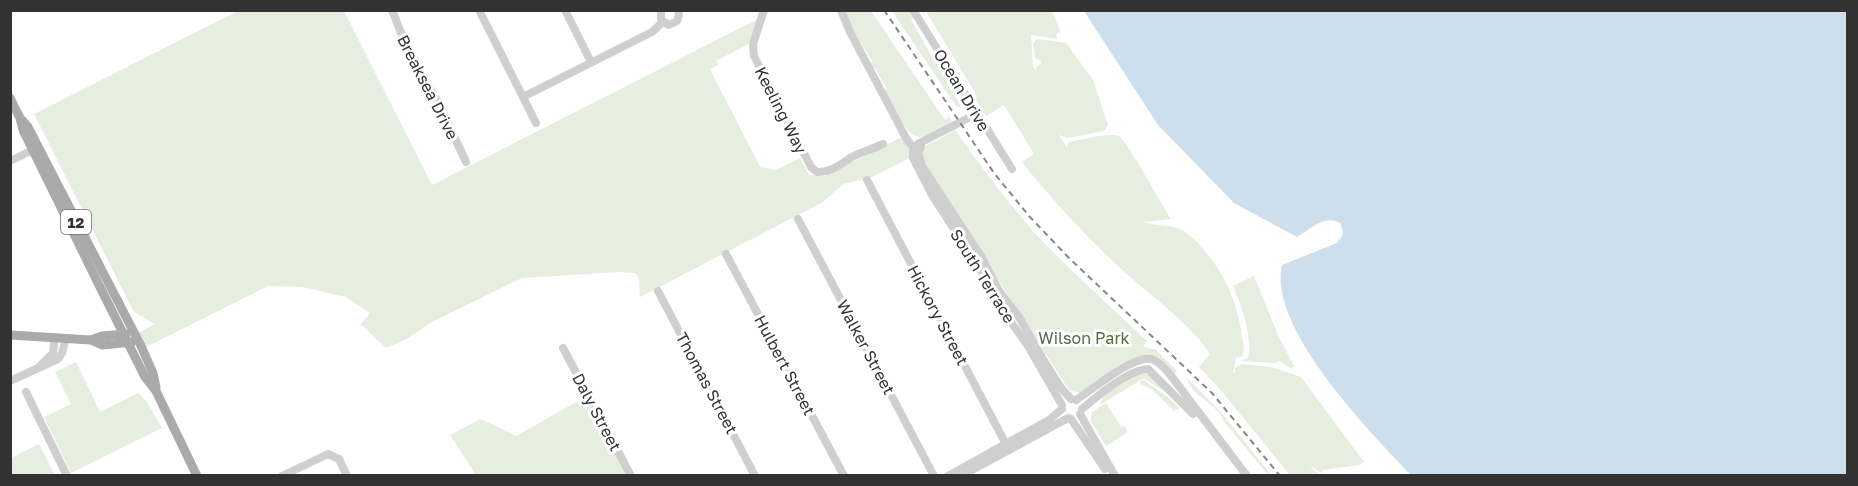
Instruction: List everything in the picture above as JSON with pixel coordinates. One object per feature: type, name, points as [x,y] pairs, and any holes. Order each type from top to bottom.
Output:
[{"type":"main road","name":"12","points":[[10,98],[20,118],[28,127],[36,149],[131,337],[153,373],[156,391],[197,476]]},
{"type":"main road","points":[[10,335],[91,340],[102,345],[131,337]]},
{"type":"street","name":"Breaksea Drive","points":[[392,10],[403,38],[441,108],[466,162]]},
{"type":"street","points":[[480,10],[536,123]]},
{"type":"street","points":[[565,10],[591,62]]},
{"type":"street","points":[[660,10],[660,17],[669,25],[678,18],[678,10]]},
{"type":"street","name":"Keeling Way","points":[[764,10],[753,44],[754,56],[811,167],[817,172],[829,171],[854,156],[883,144]]},
{"type":"street","points":[[841,10],[853,40],[911,146],[919,146],[976,114]]},
{"type":"street","name":"Ocean Drive","points":[[913,10],[1012,169]]},
{"type":"street","points":[[523,97],[652,32],[663,22]]},
{"type":"street","name":"South Terrace","points":[[919,146],[922,166],[991,272],[999,291],[1029,332],[1061,388],[1073,399]]},
{"type":"street","name":"South Terrace","points":[[919,146],[913,153],[914,161],[932,195],[1028,346],[1062,407]]},
{"type":"street","points":[[10,161],[36,149]]},
{"type":"street","name":"Hickory Street","points":[[867,180],[1007,447]]},
{"type":"street","name":"Walker Street","points":[[798,219],[934,476]]},
{"type":"street","name":"Hulbert Street","points":[[726,254],[844,476]]},
{"type":"street","name":"Thomas Street","points":[[658,291],[755,476]]},
{"type":"street","points":[[10,381],[40,366],[53,353],[55,337]]},
{"type":"street","points":[[40,366],[49,365],[60,356],[66,338]]},
{"type":"street","name":"Daly Street","points":[[563,348],[631,476]]},
{"type":"street","points":[[961,476],[1049,420],[1066,400],[1073,399],[1134,362],[1146,359],[1157,362],[1166,370],[1245,476]]},
{"type":"street","points":[[948,476],[1070,418],[1094,399],[1143,369],[1152,371],[1189,409],[1245,476]]},
{"type":"street","points":[[26,392],[67,476]]},
{"type":"street","points":[[1073,399],[1080,403],[1081,411],[1115,476]]},
{"type":"street","points":[[1062,407],[1064,415],[1070,418],[1110,476]]},
{"type":"street","points":[[282,476],[328,454],[339,459],[347,476]]},
{"type":"green space","points":[[238,11],[344,11],[432,185],[758,19],[749,44],[716,61],[718,65],[710,69],[760,167],[776,170],[800,158],[809,175],[825,176],[902,137],[910,147],[910,158],[870,178],[843,184],[823,202],[640,297],[639,279],[635,273],[522,278],[430,323],[407,339],[386,348],[360,325],[370,313],[346,297],[302,287],[268,286],[146,347],[138,333],[155,324],[134,312],[34,114]]},
{"type":"green space","points":[[845,11],[871,11],[945,120],[949,116],[952,122],[925,137],[915,136],[904,126],[895,112],[886,87],[875,68],[873,70],[870,63],[872,61],[853,31]]},
{"type":"green space","points":[[892,11],[910,11],[914,17],[911,20],[961,106],[960,108],[956,106]]},
{"type":"green space","points":[[926,11],[1052,11],[1061,33],[1058,32],[1056,35],[1057,39],[1031,35],[1033,66],[1037,72],[1036,68],[1042,62],[1035,58],[1033,44],[1037,39],[1066,43],[1093,80],[1108,125],[1104,131],[1068,138],[1059,135],[1067,148],[1068,142],[1101,136],[1114,135],[1123,140],[1171,219],[1144,222],[1176,227],[1187,233],[1214,262],[1227,285],[1240,323],[1244,350],[1242,356],[1236,358],[1233,372],[1235,373],[1235,368],[1242,364],[1271,367],[1301,377],[1364,462],[1359,465],[1323,470],[1321,473],[1309,465],[1319,475],[1290,475],[1199,367],[1210,354],[1202,343],[1180,320],[1094,243],[1022,162],[1034,154],[1004,105],[986,116],[975,98],[977,96]]},
{"type":"green space","name":"Wilson Park","points":[[955,130],[1001,193],[1039,238],[1147,341],[1143,347],[1155,349],[1177,371],[1175,374],[1152,357],[1080,393],[1069,390],[922,162],[921,151],[924,147]]},
{"type":"green space","points":[[1254,276],[1278,335],[1294,366],[1292,369],[1279,361],[1275,363],[1240,361],[1248,358],[1249,341],[1243,311],[1233,286]]},
{"type":"green space","points":[[76,362],[100,412],[138,393],[147,402],[162,428],[71,473],[44,417],[71,404],[55,372]]},
{"type":"green space","points":[[1137,374],[1150,375],[1164,388],[1162,390],[1144,378],[1100,405],[1104,395]]},
{"type":"green space","points":[[1185,376],[1220,411],[1271,475],[1268,475],[1216,409],[1194,391]]},
{"type":"green space","points":[[1143,380],[1180,408],[1174,411],[1153,390],[1139,383]]},
{"type":"green space","points":[[585,397],[626,475],[476,475],[450,435],[481,419],[516,436]]},
{"type":"green space","points":[[1106,403],[1121,427],[1124,426],[1128,432],[1106,446],[1090,420],[1092,412]]},
{"type":"green space","points":[[39,444],[55,475],[11,475],[11,458]]},
{"type":"water","points":[[1084,11],[1847,11],[1847,475],[1411,475],[1326,378],[1290,318],[1282,290],[1282,265],[1337,243],[1343,234],[1341,224],[1330,220],[1324,221],[1297,237],[1234,203],[1158,125]]},
{"type":"railway","points":[[884,10],[994,173],[1029,216],[1069,258],[1212,393],[1280,476]]}]
